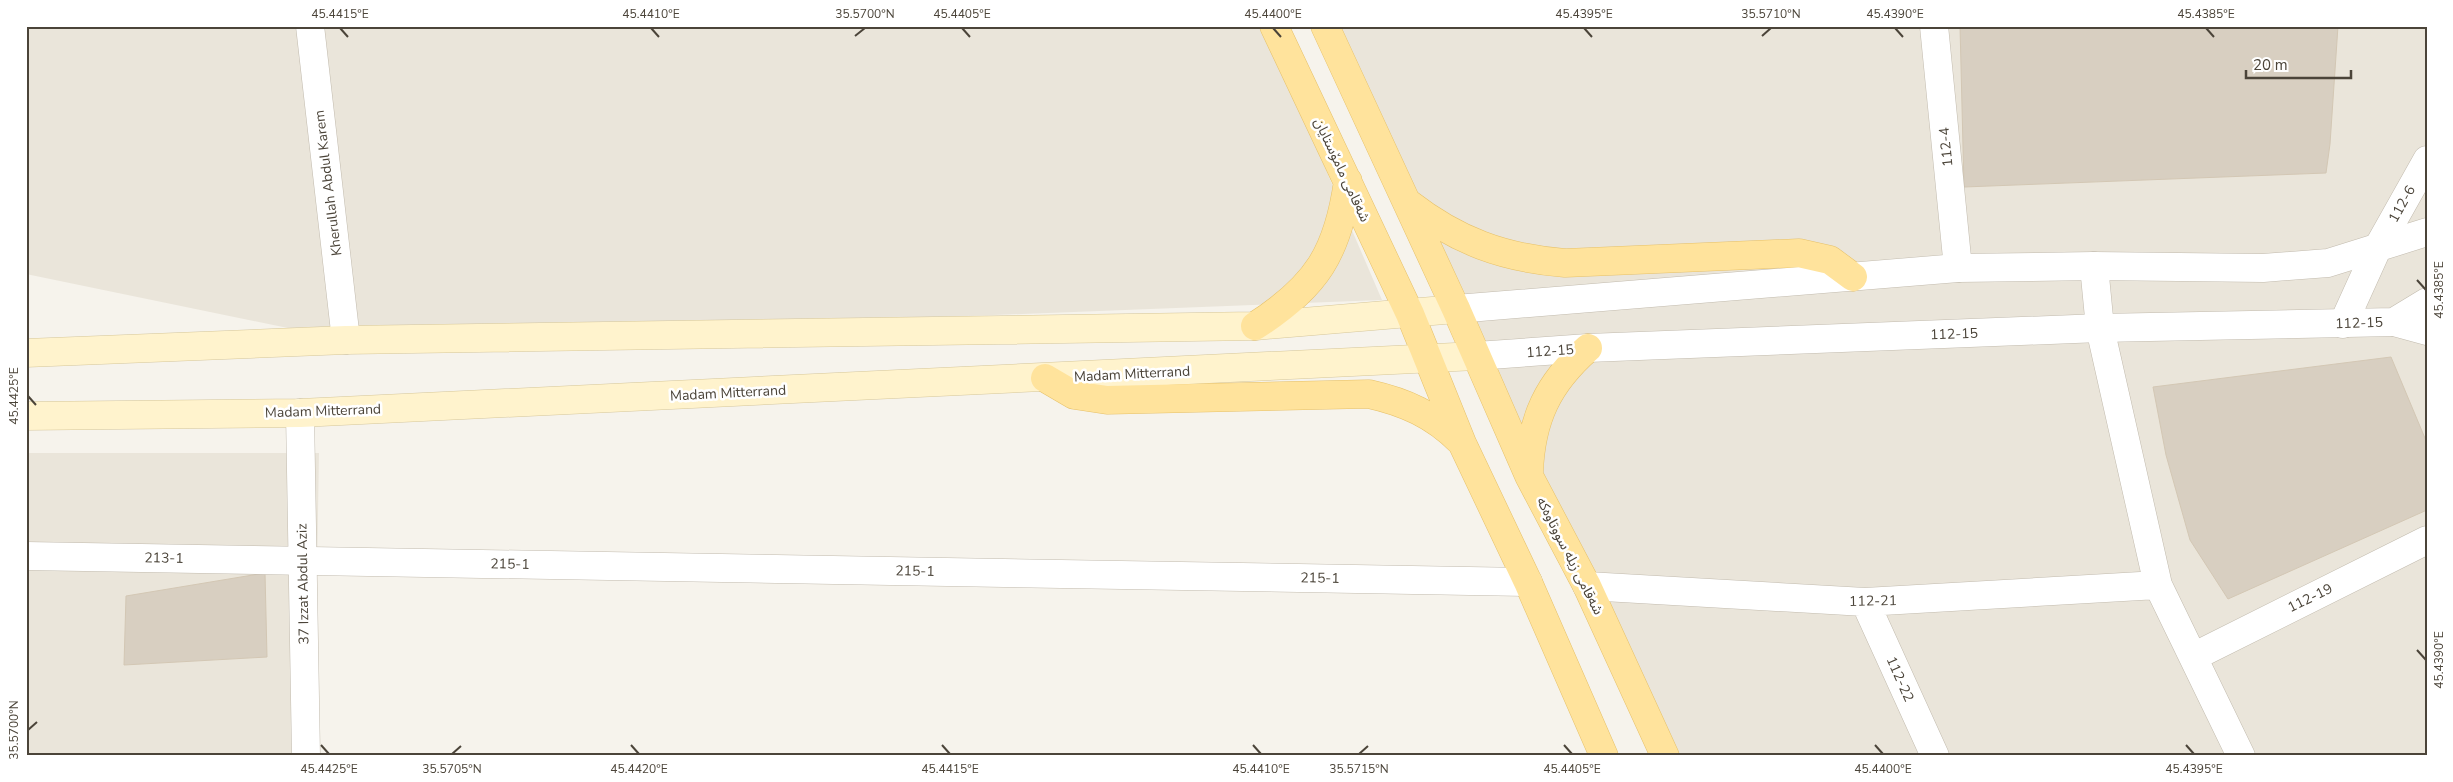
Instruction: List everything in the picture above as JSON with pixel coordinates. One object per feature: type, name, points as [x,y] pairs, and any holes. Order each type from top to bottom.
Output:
[{"type":"main road","name":"شەقامی مامۆستایان","points":[[1274,26],[1410,314],[1429,359]]},
{"type":"main road","points":[[26,353],[346,340],[1255,326],[1456,309],[1325,26]]},
{"type":"main road","points":[[1255,326],[1285,306],[1304,288],[1330,251],[1343,217],[1348,181]]},
{"type":"main road","points":[[1406,201],[1431,221],[1459,237],[1489,249],[1540,261],[1566,263],[1799,253],[1830,260],[1853,277]]},
{"type":"main road","name":"شەقامی زیلە سووتاوەکە","points":[[1456,309],[1529,476],[1587,586],[1665,756]]},
{"type":"main road","points":[[1529,476],[1534,428],[1542,405],[1569,364],[1588,348]]},
{"type":"main road","name":"Madam Mitterrand","points":[[26,416],[300,413],[1476,356]]},
{"type":"main road","points":[[1429,359],[1462,443],[1528,582],[1604,756]]},
{"type":"main road","points":[[1045,378],[1074,395],[1106,400],[1370,394],[1409,405],[1428,415],[1462,443]]},
{"type":"street","name":"Kherullah Abdul Karem","points":[[310,26],[346,340]]},
{"type":"street","name":"112-4","points":[[1934,26],[1958,268]]},
{"type":"street","name":"112-6","points":[[2343,324],[2377,249],[2427,160]]},
{"type":"street","points":[[1456,309],[1958,268],[2094,266],[2263,268],[2328,263],[2427,232]]},
{"type":"street","points":[[2094,266],[2100,328],[2158,585],[2241,756]]},
{"type":"street","name":"112-15","points":[[1476,356],[1588,348],[2100,328],[2394,322],[2427,302]]},
{"type":"street","points":[[2394,322],[2427,331]]},
{"type":"street","name":"37 Izzat Abdul Aziz","points":[[300,413],[306,756]]},
{"type":"street","name":"112-19","points":[[2193,657],[2427,540]]},
{"type":"street","name":"213-1","points":[[26,556],[303,560]]},
{"type":"street","name":"215-1","points":[[303,560],[1528,582]]},
{"type":"street","name":"112-21","points":[[1587,586],[1865,602],[2158,585]]},
{"type":"street","name":"112-22","points":[[1865,602],[1935,756]]},
{"type":"shaded area","points":[[26,26],[1264,26],[1382,300],[346,340],[26,274]]},
{"type":"shaded area","points":[[1331,26],[2427,26],[2427,756],[1667,756]]},
{"type":"shaded area","points":[[26,453],[319,453],[314,756],[26,756]]},
{"type":"building","points":[[1960,26],[2338,26],[2330,144],[2326,173],[1964,187]]},
{"type":"building","points":[[2391,357],[2427,443],[2427,510],[2228,599],[2190,540],[2166,455],[2153,387]]},
{"type":"building","points":[[265,573],[267,657],[124,665],[126,596]]}]
